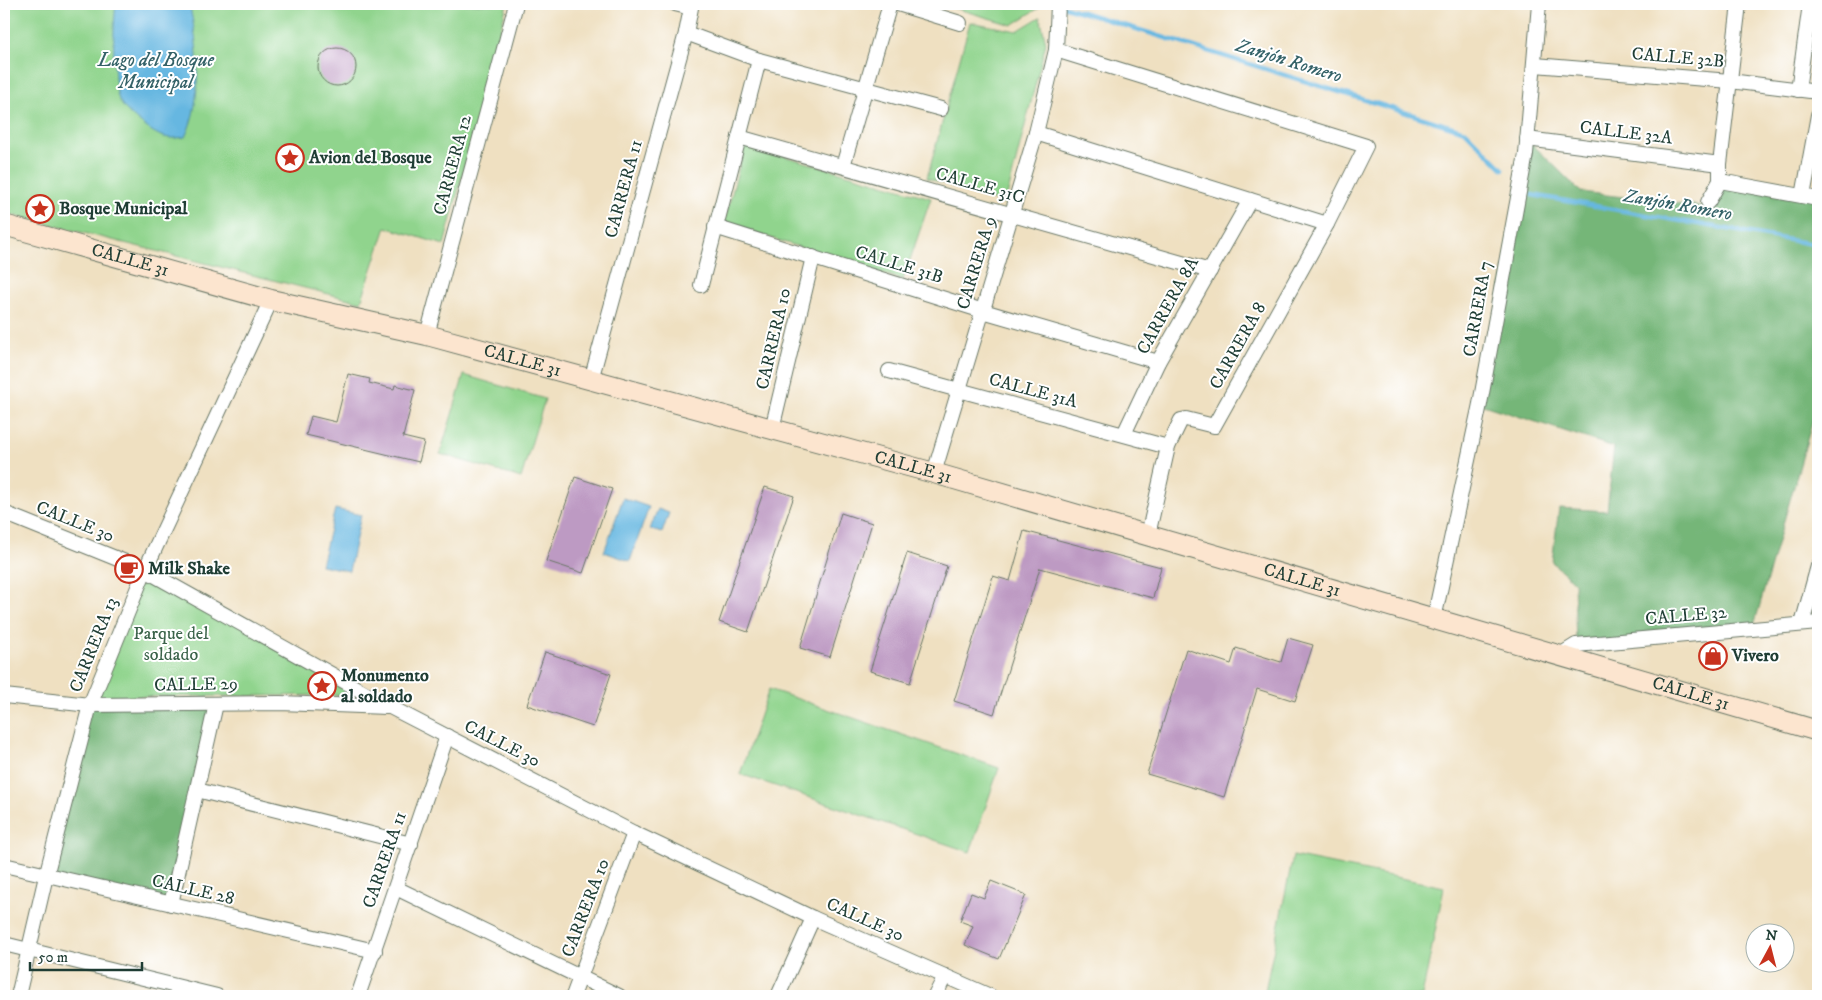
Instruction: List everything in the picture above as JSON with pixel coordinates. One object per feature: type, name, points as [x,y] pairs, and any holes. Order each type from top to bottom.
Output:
[{"type":"main road","name":"CALLE 31","points":[[4,226],[271,300],[427,336],[934,473],[1818,731]]},
{"type":"street","name":"CARRERA 12","points":[[427,336],[516,4]]},
{"type":"street","name":"CARRERA 11","points":[[591,380],[686,34],[691,8],[675,4]]},
{"type":"street","points":[[843,166],[890,4]]},
{"type":"street","points":[[898,4],[960,23]]},
{"type":"street","name":"CARRERA 9","points":[[934,473],[1036,133],[1056,50],[1058,4]]},
{"type":"street","name":"CARRERA 7","points":[[1434,619],[1480,404],[1526,154],[1539,4]]},
{"type":"street","points":[[1708,202],[1720,180],[1720,164],[1739,4]]},
{"type":"street","points":[[1798,90],[1810,4]]},
{"type":"street","points":[[686,34],[759,60],[941,109]]},
{"type":"street","name":"CARRERA 8","points":[[1056,50],[1366,146],[1327,224],[1214,426],[1183,419],[1168,447],[1148,535]]},
{"type":"street","points":[[701,285],[759,60]]},
{"type":"street","name":"CALLE 32B","points":[[1535,65],[1730,81],[1818,92]]},
{"type":"street","points":[[1803,196],[1818,115]]},
{"type":"street","points":[[1036,133],[1327,224]]},
{"type":"street","name":"CALLE 31C","points":[[739,137],[1210,271]]},
{"type":"street","name":"CALLE 32A","points":[[1527,139],[1720,164]]},
{"type":"street","points":[[1720,180],[1818,199]]},
{"type":"street","name":"CARRERA 8A","points":[[1124,434],[1158,362],[1250,200]]},
{"type":"street","name":"CALLE 31B","points":[[715,227],[1158,362]]},
{"type":"street","name":"CARRERA 10","points":[[772,429],[813,257]]},
{"type":"street","name":"CARRERA 13","points":[[18,996],[46,876],[90,706],[145,570],[271,300]]},
{"type":"street","name":"CALLE 31A","points":[[889,371],[1168,447]]},
{"type":"street","name":"CALLE 30","points":[[4,513],[145,570],[390,707],[634,832],[813,918],[990,996]]},
{"type":"street","points":[[1802,624],[1818,566]]},
{"type":"street","name":"CALLE 32","points":[[1560,655],[1576,645],[1818,623]]},
{"type":"street","name":"CALLE 29","points":[[4,696],[90,706],[280,703],[390,707]]},
{"type":"street","points":[[172,904],[216,704]]},
{"type":"street","name":"CARRERA 11","points":[[358,996],[375,951],[447,736]]},
{"type":"street","points":[[197,790],[411,844]]},
{"type":"street","name":"CARRERA 10","points":[[573,996],[634,832]]},
{"type":"street","name":"CALLE 28","points":[[4,865],[375,951]]},
{"type":"street","points":[[396,888],[619,996]]},
{"type":"street","points":[[778,996],[813,918]]},
{"type":"street","points":[[4,944],[217,996]]},
{"type":"street","points":[[935,996],[945,976]]},
{"type":"green space","points":[[4,4],[507,4],[444,245],[386,227],[361,302],[4,213]]},
{"type":"green space","points":[[941,4],[1039,4],[1039,8],[1012,25]]},
{"type":"green space","points":[[1040,17],[1046,43],[1005,204],[927,178],[970,22],[1017,31]]},
{"type":"green space","points":[[1527,139],[1581,192],[1717,208],[1720,181],[1818,199],[1818,402],[1753,629],[1576,645],[1574,582],[1552,562],[1559,508],[1607,511],[1614,447],[1480,404]]},
{"type":"green space","points":[[745,145],[931,198],[903,280],[724,223]]},
{"type":"green space","points":[[464,375],[545,399],[521,478],[440,454]]},
{"type":"green space","name":"Parque del soldado","points":[[145,570],[370,695],[94,697]]},
{"type":"green space","points":[[769,689],[999,768],[970,852],[740,774]]},
{"type":"green space","points":[[216,704],[171,904],[46,876],[90,705]]},
{"type":"green space","points":[[1293,856],[1444,887],[1422,996],[1264,996]]},
{"type":"water","name":"Lago del Bosque Municipal","points":[[116,4],[189,4],[195,36],[198,72],[195,107],[185,137],[168,138],[155,133],[131,115],[119,100],[114,67]]},
{"type":"water","points":[[623,498],[649,507],[630,561],[604,552]]},
{"type":"water","points":[[335,509],[361,515],[349,571],[321,565]]},
{"type":"water","points":[[658,509],[669,513],[662,533],[650,529]]},
{"type":"building","points":[[337,48],[350,54],[356,67],[350,80],[337,86],[324,80],[318,67],[324,54]]},
{"type":"building","points":[[348,374],[370,379],[369,383],[394,389],[395,385],[415,390],[403,437],[424,442],[419,462],[306,435],[311,416],[336,422]]},
{"type":"building","points":[[575,477],[612,489],[583,573],[546,561]]},
{"type":"building","points":[[765,487],[794,496],[748,632],[719,622]]},
{"type":"building","points":[[841,513],[872,523],[830,657],[800,648]]},
{"type":"building","points":[[1024,531],[1161,567],[1153,598],[1040,568],[994,714],[954,701],[993,576],[1010,581]]},
{"type":"building","points":[[907,553],[947,566],[910,683],[870,671]]},
{"type":"building","points":[[1288,638],[1313,645],[1295,701],[1257,689],[1224,797],[1147,774],[1186,649],[1231,664],[1236,648],[1281,662]]},
{"type":"building","points":[[545,652],[611,674],[593,727],[527,705]]},
{"type":"building","points":[[991,881],[1026,895],[999,959],[965,945],[973,926],[960,921],[971,893],[984,898]]},
{"type":"waterway","name":"Zanjón Romero","points":[[1059,5],[1465,131],[1503,169]]},
{"type":"waterway","name":"Zanjón Romero","points":[[1532,195],[1818,245]]},
{"type":"place","name":"Avion del Bosque","points":[[290,158]]},
{"type":"place","name":"Bosque Municipal","points":[[40,209]]},
{"type":"place","name":"Milk Shake","points":[[129,569]]},
{"type":"place","name":"Vivero","points":[[1713,656]]},
{"type":"place","name":"Monumento al soldado","points":[[322,686]]}]
